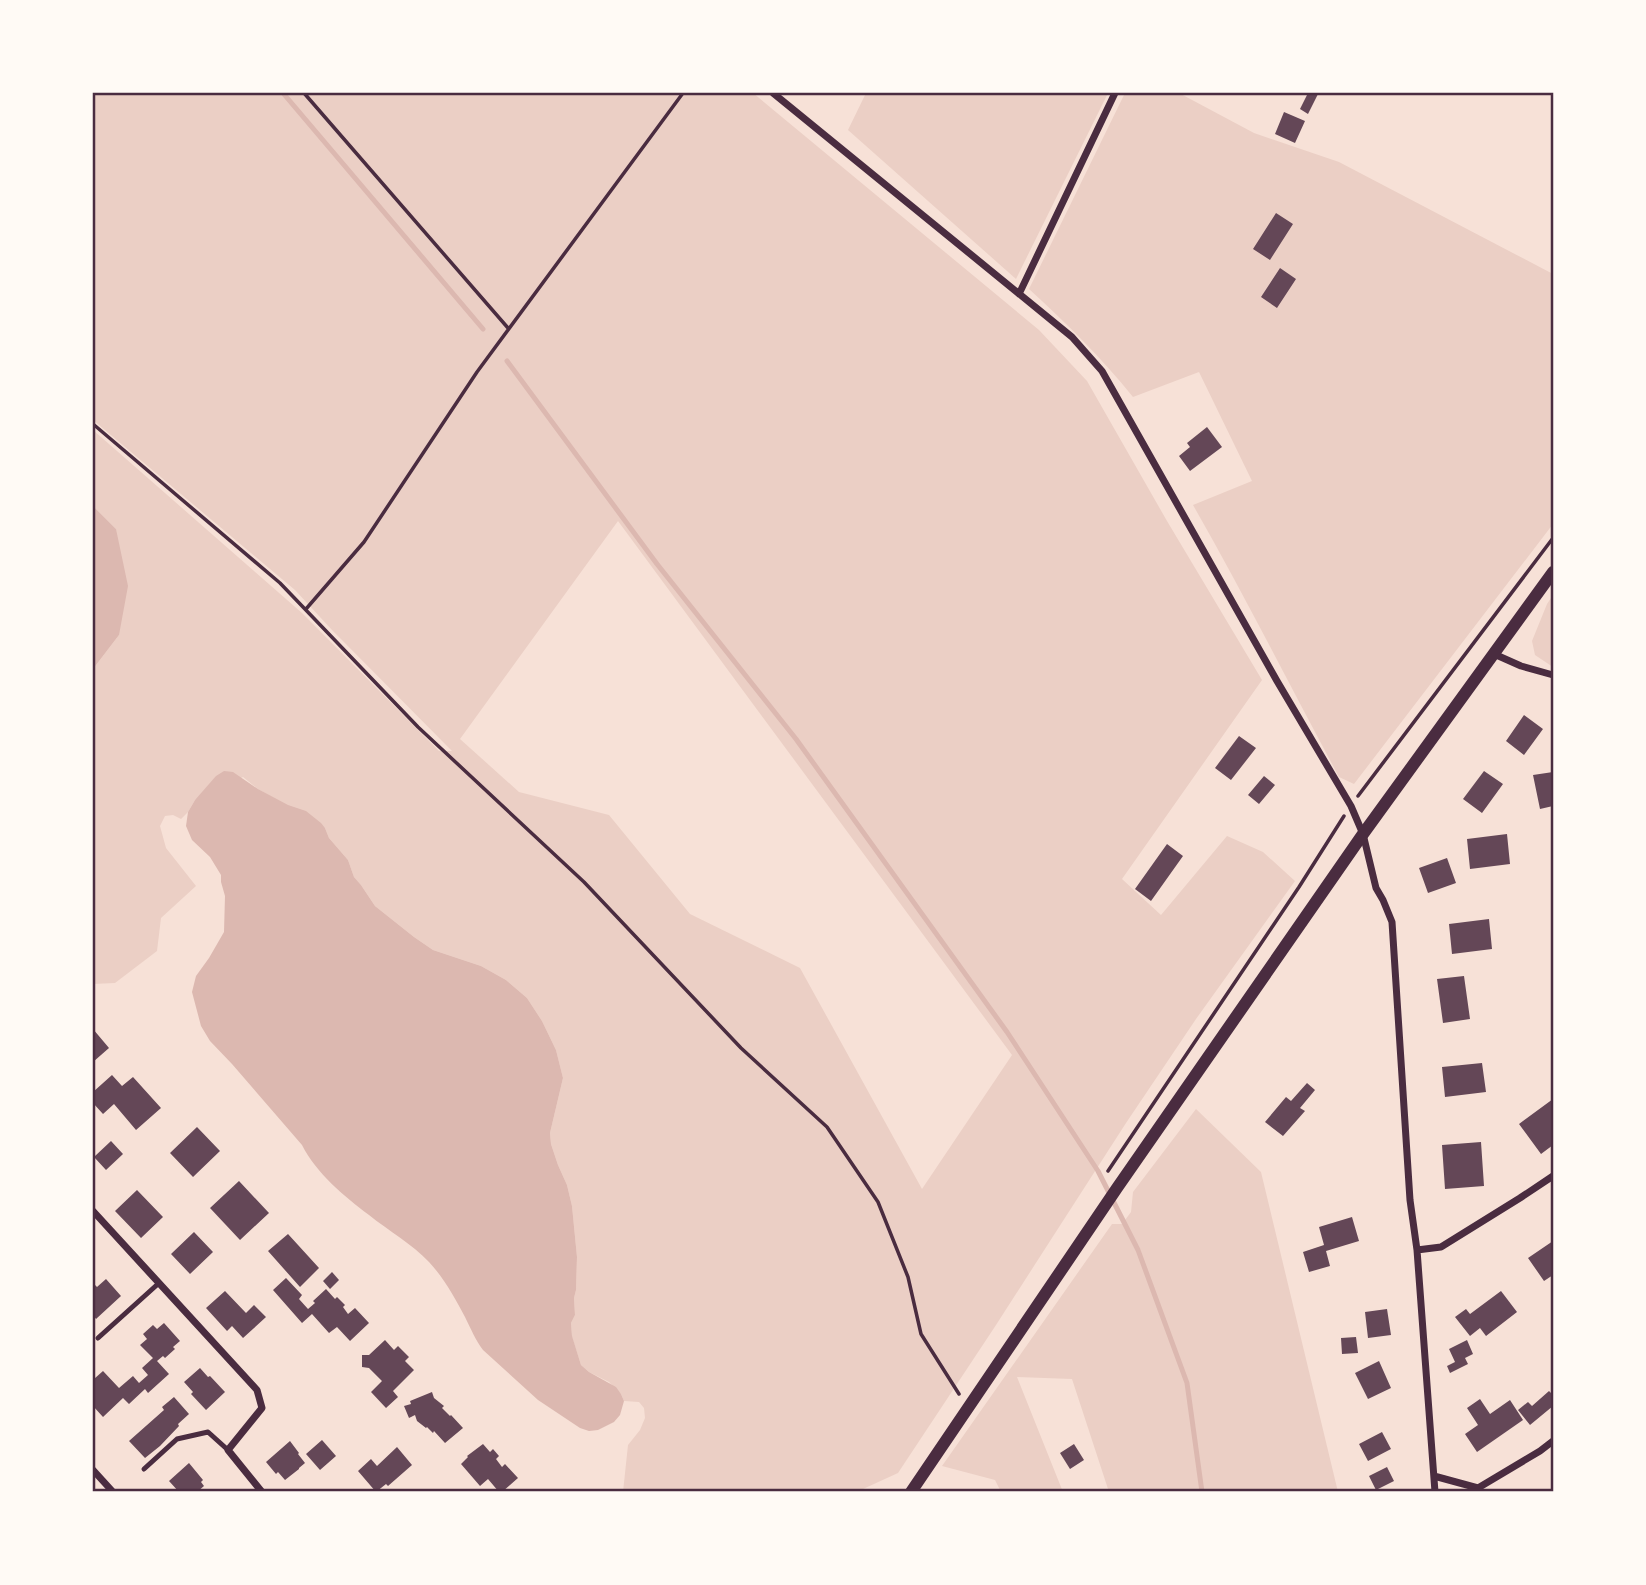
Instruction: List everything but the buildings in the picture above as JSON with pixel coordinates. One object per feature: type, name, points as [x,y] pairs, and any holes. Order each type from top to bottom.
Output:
[{"type":"street","points":[[773,93],[1072,337],[1102,371],[1236,610],[1351,806],[1363,834],[1376,888],[1392,922],[1409,1186],[1435,1492]]},
{"type":"street","points":[[1019,294],[1115,93]]},
{"type":"street","points":[[911,1492],[1116,1188],[1363,834],[1553,572]]},
{"type":"street","points":[[1494,654],[1521,666],[1553,675]]},
{"type":"street","points":[[1416,1251],[1441,1247],[1553,1176]]},
{"type":"street","points":[[93,1211],[257,1390],[262,1408],[228,1450],[262,1492]]},
{"type":"street","points":[[1434,1476],[1478,1488],[1553,1441]]},
{"type":"street","points":[[93,1470],[113,1492]]},
{"type":"lane","points":[[98,1338],[159,1283]]},
{"type":"lane","points":[[144,1469],[177,1439],[208,1432],[228,1450]]},
{"type":"path","points":[[304,93],[508,328]]},
{"type":"path","points":[[306,609],[364,542],[508,328],[683,93]]},
{"type":"path","points":[[93,424],[280,583],[418,727],[584,882],[741,1048],[827,1127],[878,1202],[908,1277],[921,1334],[967,1408]]},
{"type":"path","points":[[1108,1172],[1351,806],[1553,538]]},
{"type":"shaded area","points":[[93,93],[753,93],[1039,330],[1087,381],[1262,680],[1122,879],[1161,915],[1227,836],[1263,852],[1295,881],[1196,1019],[1126,1123],[898,1473],[861,1492],[623,1492],[628,1445],[640,1430],[645,1418],[644,1408],[639,1402],[624,1401],[609,1382],[581,1365],[572,1337],[577,1257],[572,1206],[551,1144],[550,1133],[563,1078],[556,1050],[542,1021],[527,998],[506,980],[481,966],[433,950],[375,906],[325,828],[258,789],[243,777],[195,800],[181,819],[173,815],[165,816],[160,826],[166,848],[196,886],[161,918],[157,951],[115,983],[93,984],[93,669],[119,635],[116,529],[93,506],[93,430],[302,613],[439,751],[452,751],[295,590],[93,420]],"holes":[[[618,521],[1012,1055],[922,1189],[800,968],[690,914],[609,815],[519,792],[460,739]]]},
{"type":"shaded area","points":[[866,93],[1108,93],[1016,279],[848,130]]},
{"type":"shaded area","points":[[1125,93],[1179,93],[1254,133],[1339,162],[1553,274],[1553,524],[1354,784],[1339,777],[1193,505],[1252,481],[1199,372],[1133,397],[1083,341],[1029,289]]},
{"type":"shaded area","points":[[93,506],[116,529],[128,586],[119,635],[93,669]]},
{"type":"shaded area","points":[[1553,595],[1553,667],[1535,655],[1532,641]]},
{"type":"shaded area","points":[[224,771],[233,772],[258,789],[306,811],[325,828],[375,906],[433,950],[481,966],[506,980],[527,998],[542,1021],[556,1050],[563,1078],[550,1133],[551,1144],[572,1206],[577,1257],[572,1336],[581,1365],[616,1387],[621,1394],[624,1401],[620,1415],[614,1422],[598,1430],[580,1428],[538,1400],[483,1350],[453,1295],[434,1268],[415,1249],[331,1183],[302,1145],[210,1041],[201,1026],[192,992],[196,976],[224,932],[225,896],[221,875],[210,857],[192,840],[186,826],[188,812],[195,800],[216,776]]},
{"type":"shaded area","points":[[1196,1109],[1261,1172],[1338,1492],[1109,1492],[1072,1379],[1017,1377],[1063,1492],[1001,1492],[995,1480],[942,1466],[1112,1224],[1122,1224],[1131,1212],[1133,1192]]},
{"type":"waterway","points":[[283,93],[483,329]]},
{"type":"waterway","points":[[507,361],[657,564],[796,739],[1007,1032],[1098,1171],[1138,1250],[1187,1383],[1202,1492]]}]
